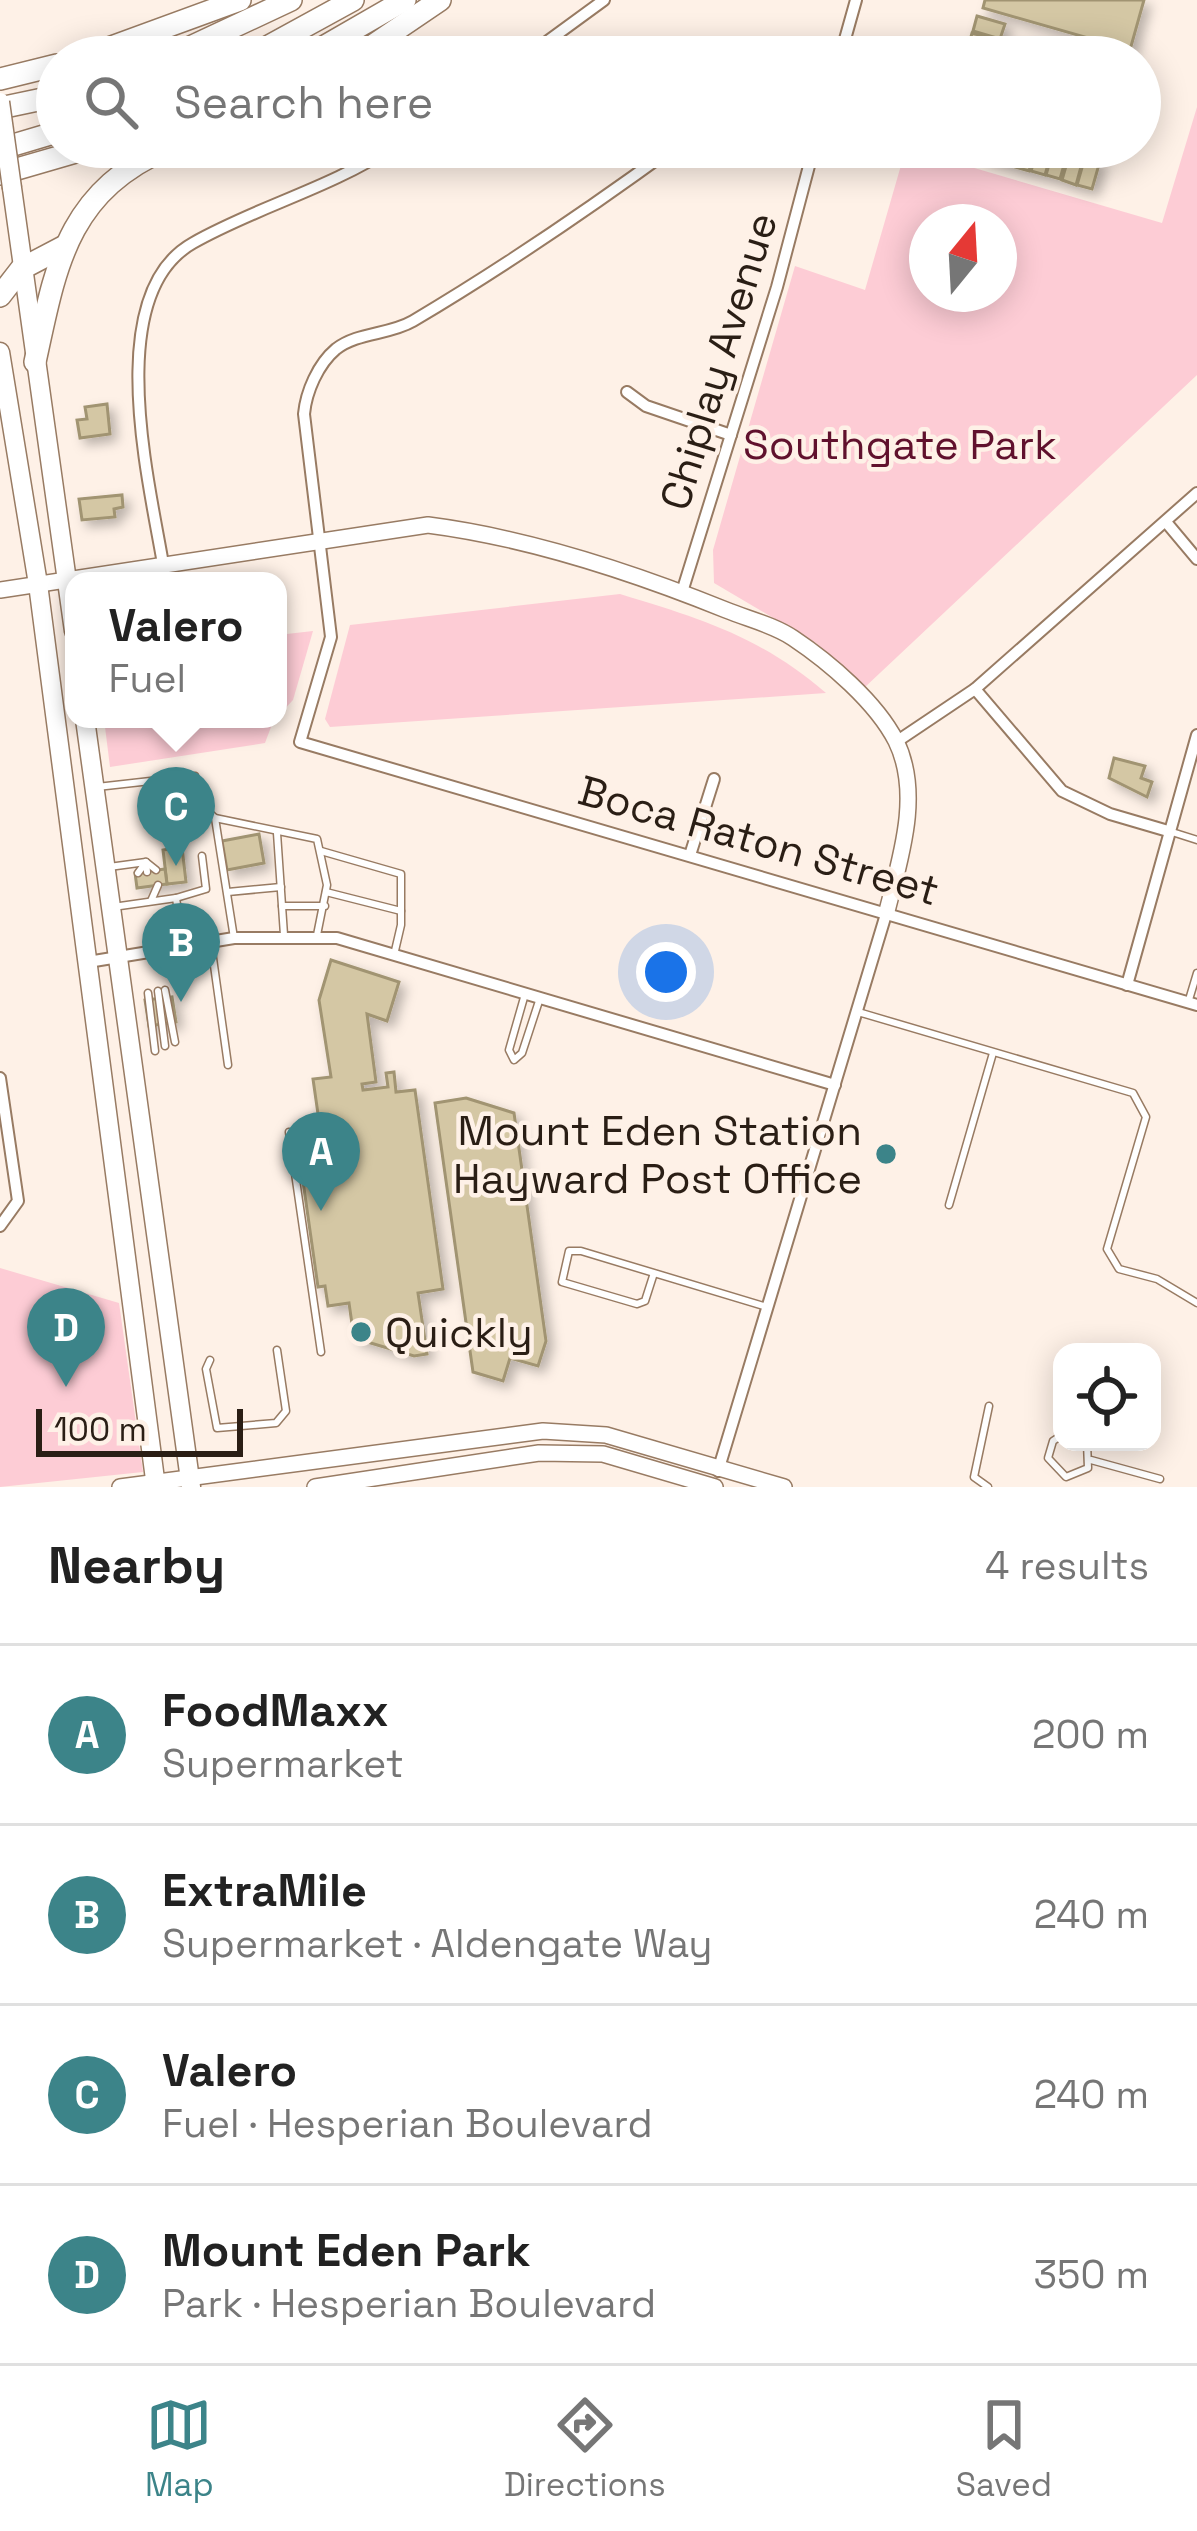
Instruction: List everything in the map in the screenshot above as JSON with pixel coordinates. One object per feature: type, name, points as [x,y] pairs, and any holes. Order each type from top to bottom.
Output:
[{"type":"highway","points":[[141,36],[240,0]]},
{"type":"highway","points":[[214,36],[291,0]]},
{"type":"highway","points":[[287,36],[352,0]]},
{"type":"highway","points":[[342,36],[405,0]]},
{"type":"highway","points":[[387,36],[440,0]]},
{"type":"highway","points":[[0,79],[36,70]]},
{"type":"highway","points":[[0,105],[36,99]]},
{"type":"highway","points":[[0,148],[36,139]]},
{"type":"highway","points":[[6,181],[39,168]]},
{"type":"highway","points":[[35,362],[53,272],[64,247],[100,193],[132,168]]},
{"type":"highway","points":[[0,296],[22,269],[64,247]]},
{"type":"main road","points":[[0,105],[6,181],[65,572]]},
{"type":"main road","points":[[0,352],[38,584],[84,963],[156,1484]]},
{"type":"main road","points":[[86,728],[190,1483]]},
{"type":"street","points":[[555,36],[604,0]]},
{"type":"street","points":[[846,36],[856,0]]},
{"type":"street","points":[[163,564],[136,363],[155,282],[189,245],[348,168]]},
{"type":"street","points":[[320,538],[304,414],[305,399],[328,357],[351,340],[403,327],[530,251],[645,168]]},
{"type":"street","name":"Chiplay Avenue","points":[[682,592],[808,168]]},
{"type":"street","points":[[627,392],[646,406],[731,435]]},
{"type":"street","points":[[896,742],[975,689],[1197,493]]},
{"type":"street","points":[[1166,522],[1197,559]]},
{"type":"street","points":[[108,572],[428,525],[488,533],[682,592],[790,636],[850,685],[896,742],[906,787],[907,828],[887,911],[714,1487],[602,1454],[538,1454],[315,1487]]},
{"type":"street","name":"Boca Raton Street","points":[[320,538],[331,638],[300,742],[691,852],[1193,1004]]},
{"type":"street","points":[[0,590],[65,578]]},
{"type":"street","points":[[975,689],[1062,790],[1110,814],[1168,831]]},
{"type":"street","points":[[1127,985],[1197,735]]},
{"type":"street","points":[[691,852],[714,779]]},
{"type":"street","points":[[84,963],[234,938],[317,935],[835,1085]]},
{"type":"street","points":[[0,1078],[18,1201],[0,1226]]},
{"type":"street","points":[[120,1487],[190,1483],[543,1431],[606,1435],[784,1487]]},
{"type":"lane","points":[[95,787],[195,776],[201,805],[215,818],[316,838],[326,892],[317,935]]},
{"type":"lane","points":[[215,818],[234,938]]},
{"type":"lane","points":[[1168,831],[1197,840]]},
{"type":"lane","points":[[277,833],[284,935]]},
{"type":"lane","points":[[321,850],[400,874],[394,955]]},
{"type":"lane","points":[[111,908],[150,891],[176,898],[206,889],[202,856]]},
{"type":"lane","points":[[106,868],[146,862],[147,872]]},
{"type":"lane","points":[[228,892],[281,887]]},
{"type":"lane","points":[[326,892],[400,911]]},
{"type":"lane","points":[[176,898],[183,945]]},
{"type":"lane","points":[[282,906],[325,906]]},
{"type":"lane","points":[[210,941],[228,1065]]},
{"type":"lane","points":[[1193,1004],[1197,973]]},
{"type":"lane","points":[[165,1046],[161,991],[175,1042]]},
{"type":"lane","points":[[148,993],[155,1051]]},
{"type":"lane","points":[[525,994],[510,1046],[514,1060],[522,1053],[540,998]]},
{"type":"lane","points":[[858,1012],[1133,1094],[1146,1117],[1107,1249],[1119,1269],[1156,1279],[1197,1304]]},
{"type":"lane","points":[[949,1205],[993,1052]]},
{"type":"lane","points":[[290,1132],[321,1352]]},
{"type":"lane","points":[[654,1273],[645,1301],[628,1302],[562,1282],[569,1251],[654,1273],[768,1307]]},
{"type":"lane","points":[[210,1360],[206,1369],[217,1428],[277,1423],[286,1411],[277,1350]]},
{"type":"lane","points":[[988,1487],[974,1477],[973,1466],[989,1406]]},
{"type":"lane","points":[[1053,1441],[1048,1458],[1066,1477]]},
{"type":"lane","points":[[1066,1477],[1082,1474],[1091,1460],[1089,1451]]},
{"type":"lane","points":[[1091,1460],[1160,1479]]},
{"type":"lane","points":[[1063,1487],[1066,1477]]},
{"type":"green space","name":"Southgate Park","points":[[1197,107],[1197,375],[864,688],[816,643],[714,583],[713,550],[795,266],[865,290],[900,168],[974,168],[1162,223]]},
{"type":"green space","points":[[620,594],[754,644],[826,693],[330,727],[325,719],[350,625]]},
{"type":"green space","points":[[313,631],[287,706],[287,634]]},
{"type":"green space","points":[[105,728],[271,728],[265,743],[110,767]]},
{"type":"green space","points":[[0,1268],[119,1303],[143,1472],[0,1487]]},
{"type":"building","points":[[985,0],[1144,0],[1134,36],[1081,36],[983,8]]},
{"type":"building","points":[[977,16],[1005,24],[1001,36],[973,31]]},
{"type":"building","points":[[1048,168],[1063,168],[1060,179],[1046,175]]},
{"type":"building","points":[[1065,168],[1081,168],[1076,185],[1062,180]]},
{"type":"building","points":[[1082,168],[1098,168],[1092,189],[1077,185]]},
{"type":"building","points":[[107,404],[110,434],[80,438],[77,420],[87,419],[85,407]]},
{"type":"building","points":[[122,495],[123,507],[114,509],[115,517],[82,520],[79,499]]},
{"type":"building","points":[[1114,758],[1145,766],[1141,778],[1152,782],[1147,797],[1109,778]]},
{"type":"building","points":[[259,834],[264,863],[227,870],[222,841]]},
{"type":"building","points":[[182,847],[186,882],[167,884],[163,850]]},
{"type":"building","points":[[165,869],[167,884],[137,888],[135,873]]},
{"type":"building","points":[[331,960],[399,982],[387,1021],[367,1014],[376,1082],[362,1084],[363,1090],[388,1087],[386,1073],[394,1072],[396,1092],[415,1090],[443,1289],[418,1293],[427,1354],[414,1356],[354,1338],[349,1303],[328,1306],[325,1286],[318,1287],[297,1139],[304,1138],[303,1131],[320,1128],[313,1079],[331,1077],[319,1000]]},
{"type":"building","points":[[172,997],[176,1022],[149,1026],[145,1000]]},
{"type":"building","points":[[466,1098],[514,1113],[546,1341],[538,1366],[510,1358],[503,1381],[473,1372],[435,1103]]},
{"type":"place","name":"Valero","points":[[176,866]]},
{"type":"place","name":"ExtraMile","points":[[181,1002]]},
{"type":"place","name":"Mount Eden Station Hayward Post Office","points":[[886,1154]]},
{"type":"place","name":"FoodMaxx","points":[[321,1211]]},
{"type":"place","name":"Quickly","points":[[361,1332]]},
{"type":"place","name":"Mount Eden Park","points":[[66,1387]]}]
